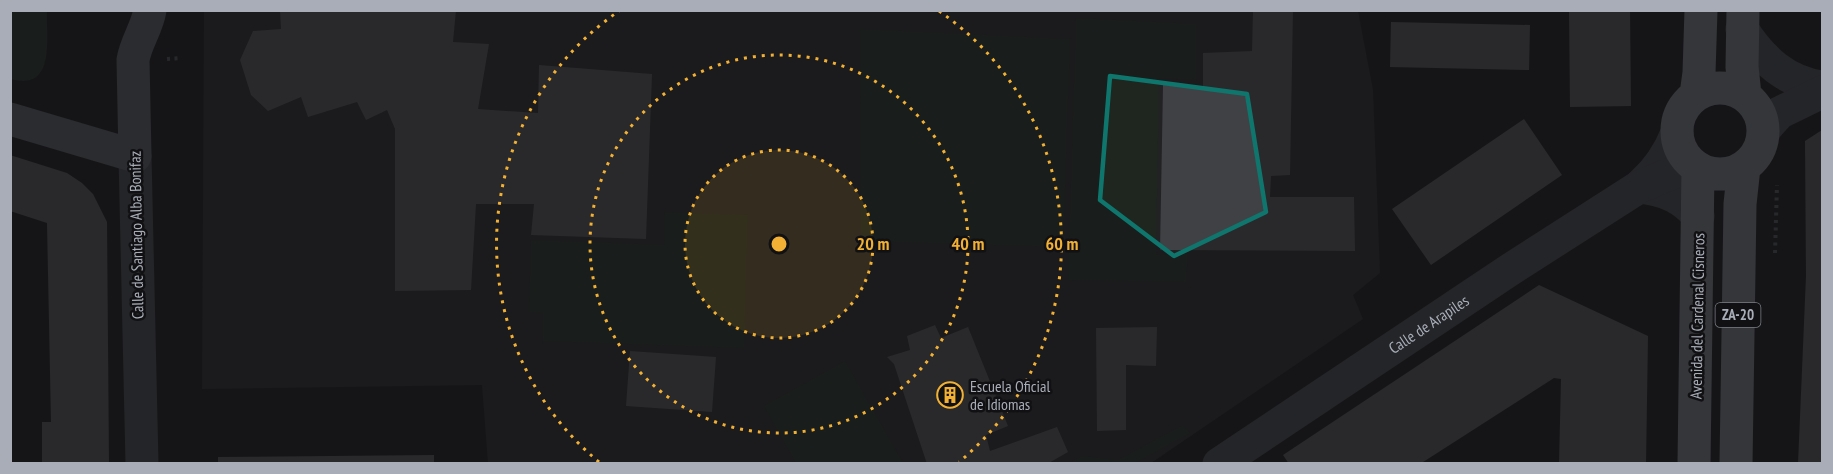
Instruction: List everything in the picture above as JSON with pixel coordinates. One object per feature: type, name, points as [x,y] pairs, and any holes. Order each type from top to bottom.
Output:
[{"type":"highway","points":[[1696,95],[1701,10]]},
{"type":"highway","points":[[1743,20],[1742,76],[1754,110],[1762,142],[1757,155],[1744,167],[1723,174],[1710,173],[1698,168],[1682,152],[1677,133],[1681,112],[1696,95],[1719,87],[1730,89],[1754,110]]},
{"type":"highway","name":"ZA-20","points":[[1736,464],[1740,204],[1744,167]]},
{"type":"highway","name":"Avenida del Cardenal Cisneros","points":[[1695,464],[1698,168]]},
{"type":"main road","name":"Calle de Santiago Alba Bonifaz","points":[[135,156],[133,60],[150,10]]},
{"type":"main road","points":[[10,119],[135,156]]},
{"type":"street","points":[[1743,20],[1760,54],[1770,64],[1796,80],[1822,87]]},
{"type":"street","points":[[1754,110],[1779,113],[1822,92]]},
{"type":"street","name":"Calle de Arapiles","points":[[1639,187],[1660,165],[1677,133]]},
{"type":"street","name":"Calle de Santiago Alba Bonifaz","points":[[135,156],[142,464]]},
{"type":"street","name":"Calle de Arapiles","points":[[1220,464],[1511,269],[1639,187],[1677,171],[1698,168]]},
{"type":"street","points":[[1639,187],[1652,188],[1674,196],[1692,208],[1698,216]]},
{"type":"path","points":[[1774,262],[1777,183]]},
{"type":"highlighted area","points":[[1110,76],[1247,94],[1266,212],[1174,256],[1100,200]]},
{"type":"shaded area","points":[[10,11],[47,11],[46,60],[42,70],[35,78],[25,81],[11,79]]},
{"type":"shaded area","points":[[204,11],[1358,11],[1373,90],[1380,273],[1353,295],[1363,319],[1151,463],[488,463],[482,385],[202,389]]},
{"type":"shaded area","points":[[1076,18],[1196,24],[1196,80],[1159,78],[1156,255],[1188,253],[1186,282],[1068,280]]},
{"type":"shaded area","points":[[860,29],[1070,39],[1063,247],[861,241]]},
{"type":"shaded area","points":[[665,212],[748,215],[744,348],[542,341],[543,313],[529,312],[531,240],[664,245]]},
{"type":"shaded area","points":[[845,361],[903,463],[796,463],[764,406]]},
{"type":"shaded area","points":[[1183,425],[1190,433],[1135,463],[1069,463],[1082,456],[1118,460]]},
{"type":"building","points":[[280,10],[456,10],[453,42],[489,44],[478,109],[538,113],[539,65],[652,74],[646,239],[531,235],[534,204],[476,204],[471,290],[395,291],[395,129],[387,110],[366,120],[357,102],[308,117],[301,97],[268,111],[251,95],[240,60],[253,31],[281,29]]},
{"type":"building","points":[[1253,10],[1293,10],[1290,175],[1271,176],[1270,197],[1354,197],[1355,251],[1160,250],[1163,85],[1203,86],[1203,53],[1252,51]]},
{"type":"building","points":[[1569,10],[1630,10],[1631,106],[1570,107]]},
{"type":"building","points":[[1391,22],[1530,25],[1529,70],[1390,67]]},
{"type":"building","points":[[1524,119],[1562,175],[1431,265],[1392,209]]},
{"type":"building","points":[[1822,130],[1822,464],[1798,464],[1806,276],[1805,141]]},
{"type":"building","points":[[10,155],[67,173],[82,183],[93,194],[107,222],[109,464],[42,464],[42,422],[51,422],[47,223],[10,211]]},
{"type":"building","points":[[1539,285],[1648,336],[1646,464],[1559,464],[1561,379],[1554,378],[1420,464],[1289,464],[1283,455]]},
{"type":"building","name":"Escuela Oficial de Idiomas","points":[[935,325],[941,338],[968,327],[1008,426],[986,435],[990,451],[1057,427],[1068,452],[1047,464],[927,464],[894,364],[887,357],[910,350],[907,336]]},
{"type":"building","points":[[1157,327],[1156,366],[1126,365],[1126,430],[1097,431],[1096,328]]},
{"type":"building","points":[[630,351],[716,357],[712,412],[626,406]]},
{"type":"building","points":[[434,455],[434,464],[218,464],[218,457]]},
{"type":"place","name":"Escuela Oficial de Idiomas","points":[[950,395]]}]
